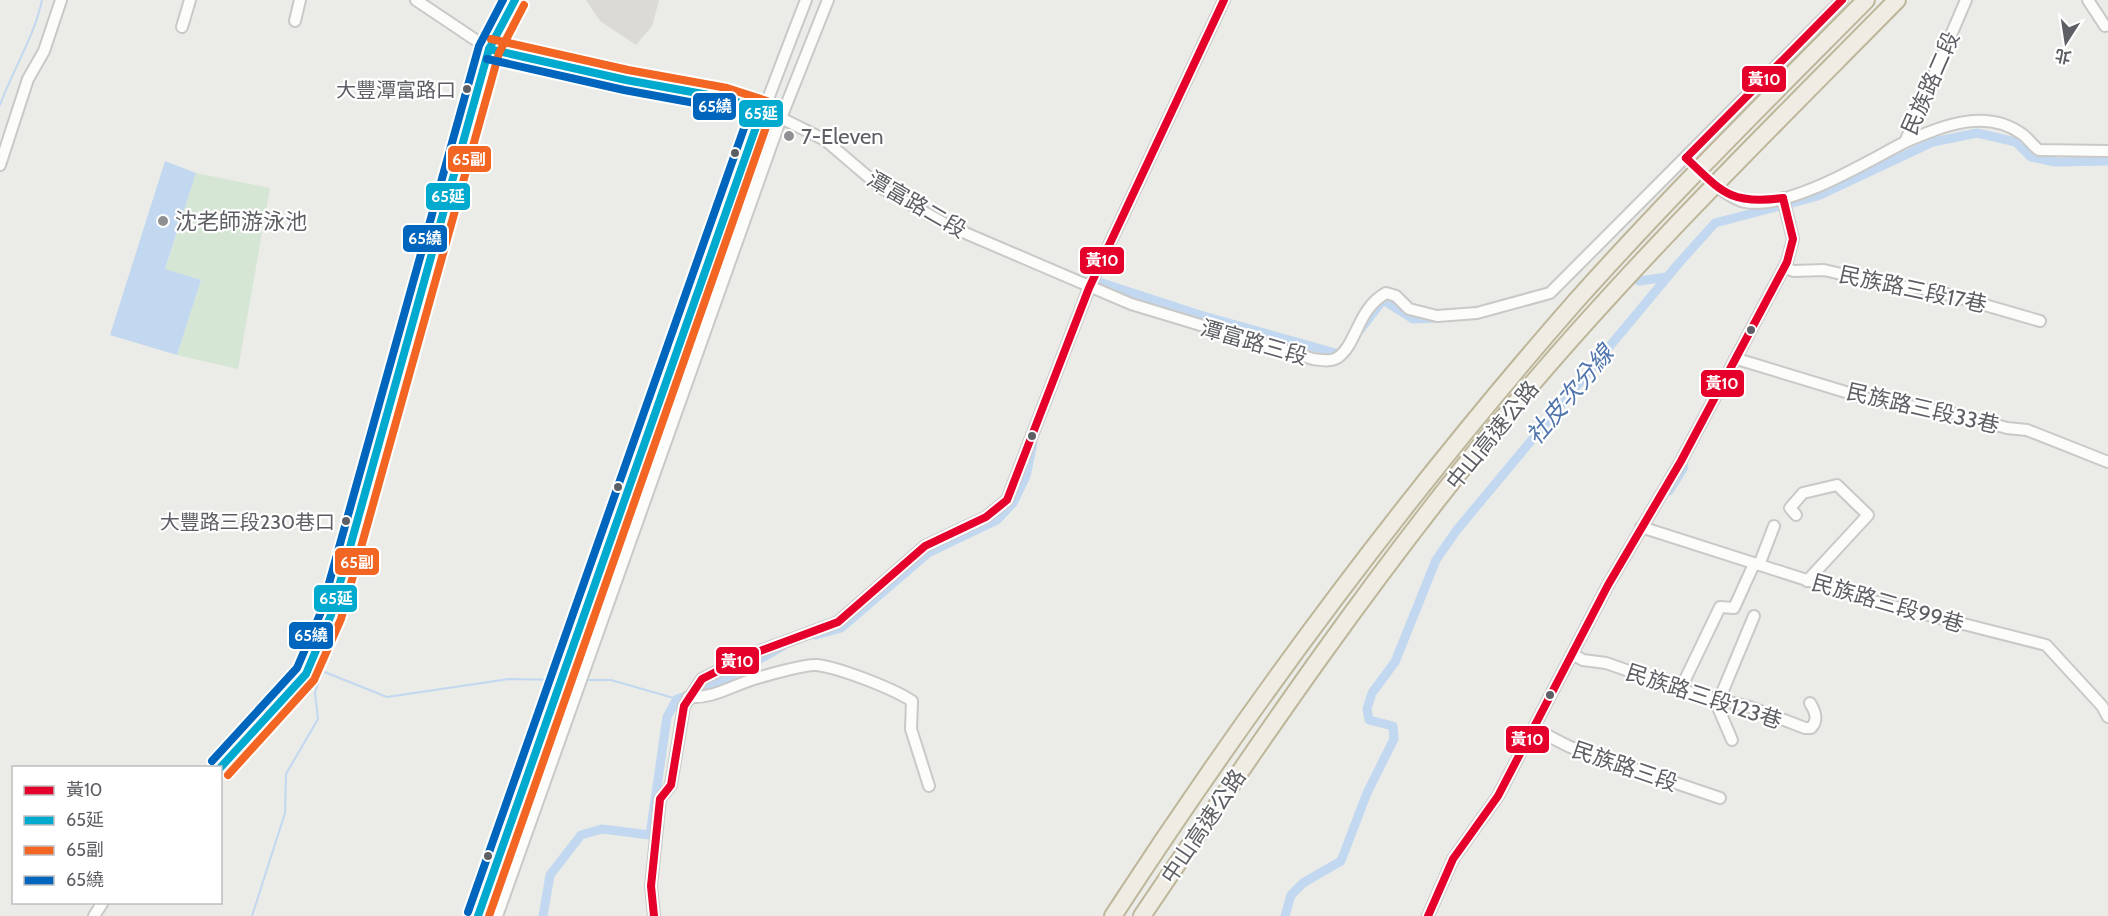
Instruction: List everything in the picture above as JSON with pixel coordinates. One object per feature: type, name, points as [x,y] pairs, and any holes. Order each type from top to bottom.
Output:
[{"type":"highway","name":"中山高速公路","points":[[1113,916],[1226,746],[1446,457],[1577,301],[1715,152],[1866,0]]},
{"type":"highway","name":"中山高速公路","points":[[1142,916],[1228,787],[1335,635],[1515,404],[1647,257],[1897,0]]},
{"type":"street","points":[[0,165],[28,79],[44,51],[61,0]]},
{"type":"street","points":[[182,27],[190,0]]},
{"type":"street","points":[[295,21],[300,0]]},
{"type":"street","name":"潭富路二段","points":[[416,0],[489,49],[614,78],[725,98],[781,118],[825,141],[880,187],[949,226],[1089,288]]},
{"type":"street","points":[[222,766],[306,674],[331,615],[489,49],[515,0]]},
{"type":"street","points":[[478,916],[563,680],[639,453],[762,110],[806,0]]},
{"type":"street","points":[[497,916],[534,806],[598,638],[657,462],[781,118],[828,0]]},
{"type":"street","points":[[654,916],[651,886],[660,799],[671,785],[684,706],[688,697],[702,679],[749,655],[838,622],[925,546],[986,518],[1007,500],[1089,288],[1224,0]]},
{"type":"street","name":"潭富路三段","points":[[1089,288],[1181,321],[1314,359],[1329,361],[1338,357],[1348,345],[1372,300],[1386,293],[1396,296],[1409,309],[1437,316],[1477,314],[1550,293],[1842,0]]},
{"type":"street","name":"民族路二段","points":[[1784,203],[1905,142],[1966,0]]},
{"type":"street","points":[[2088,0],[2106,26]]},
{"type":"street","points":[[1905,142],[1947,125],[1970,120],[2009,127],[2022,134],[2038,150],[2108,151]]},
{"type":"street","points":[[1428,916],[1453,859],[1498,796],[1641,527],[1681,461],[1737,359],[1792,248],[1784,203],[1746,202],[1734,199],[1720,189]]},
{"type":"street","name":"民族路三段17巷","points":[[1784,267],[1794,271],[1824,270],[1888,285],[1933,290],[2040,321]]},
{"type":"street","name":"民族路三段33巷","points":[[1737,359],[1872,400],[1952,413],[2007,428],[2027,430],[2108,462]]},
{"type":"street","points":[[1796,515],[1790,508],[1803,493],[1837,485],[1868,515],[1807,581]]},
{"type":"street","points":[[1681,688],[1720,607],[1734,608],[1774,526]]},
{"type":"street","name":"民族路三段99巷","points":[[1641,527],[1869,600],[2046,645],[2102,706],[2108,717]]},
{"type":"street","points":[[1732,740],[1716,699],[1754,616]]},
{"type":"street","name":"民族路三段123巷","points":[[1572,654],[1583,660],[1606,663],[1716,699],[1750,707],[1805,728],[1811,728],[1815,723],[1815,714],[1810,703]]},
{"type":"street","points":[[688,697],[704,698],[755,679],[804,666],[816,665],[837,670],[912,701],[912,729],[929,786]]},
{"type":"street","name":"民族路三段","points":[[1533,728],[1569,747],[1720,798]]},
{"type":"shaded area","points":[[586,0],[659,0],[652,26],[636,45],[600,21]]},
{"type":"green space","points":[[196,173],[270,188],[238,369],[177,355],[201,280],[165,270]]},
{"type":"water","name":"沈老師游泳池","points":[[165,161],[196,173],[165,269],[201,280],[177,355],[110,335]]},
{"type":"waterway","points":[[0,105],[29,40],[42,0]]},
{"type":"waterway","name":"社皮次分線","points":[[1285,916],[1291,895],[1303,883],[1341,861],[1367,793],[1394,739],[1393,726],[1369,720],[1367,709],[1372,693],[1395,662],[1436,560],[1456,531],[1679,263],[1715,223],[1818,196],[1933,142],[1977,133],[2016,142],[2031,157],[2055,162],[2108,161]]},
{"type":"waterway","points":[[1639,281],[1667,277]]},
{"type":"waterway","points":[[1091,284],[1093,280],[1200,315],[1339,354],[1343,350]]},
{"type":"waterway","points":[[1360,330],[1383,300],[1413,319],[1436,318]]},
{"type":"waterway","points":[[816,635],[841,628],[928,553],[997,520],[1013,503],[1026,476],[1033,443]]},
{"type":"waterway","points":[[1669,491],[1684,467]]},
{"type":"waterway","points":[[543,916],[550,875],[581,835],[602,829],[650,835],[667,717],[677,699],[705,690],[783,646]]},
{"type":"waterway","points":[[252,916],[285,813],[286,774],[318,719],[315,693],[322,671],[387,697],[509,679],[559,680]]},
{"type":"waterway","points":[[565,680],[577,680]]},
{"type":"waterway","points":[[586,680],[611,680],[677,699]]},
{"type":"tunnel","points":[[1686,158],[1719,188]]},
{"type":"transit line","name":"65繞","points":[[212,761],[297,668],[321,612],[479,46],[503,0]]},
{"type":"transit line","name":"65延","points":[[222,766],[306,674],[331,615],[489,49],[515,0]]},
{"type":"transit line","name":"黃10","points":[[654,916],[651,886],[660,799],[671,785],[684,706],[702,679],[749,655],[838,622],[925,546],[986,517],[1007,500],[1089,288],[1224,0]]},
{"type":"transit line","name":"黃10","points":[[1686,158],[1842,0]]},
{"type":"transit line","name":"65副","points":[[228,775],[314,680],[341,619],[499,53],[524,5]]},
{"type":"transit line","name":"65副","points":[[489,916],[772,110],[767,101],[727,88],[628,70],[491,39]]},
{"type":"transit line","name":"65延","points":[[478,916],[762,110],[725,98],[626,80],[489,49]]},
{"type":"transit line","name":"65繞","points":[[468,912],[748,117],[722,108],[624,90],[487,59]]},
{"type":"transit line","name":"黃10","points":[[1686,158],[1709,180],[1728,193],[1751,199],[1783,198]]},
{"type":"transit line","name":"黃10","points":[[1428,916],[1453,859],[1498,796],[1608,585],[1681,461],[1787,262],[1793,239],[1783,198]]},
{"type":"place","name":"大豐潭富路口","points":[[467,89]]},
{"type":"place","name":"7-Eleven","points":[[789,136]]},
{"type":"place","name":"沈老師游泳池","points":[[163,221]]},
{"type":"place","name":"大豐路三段230巷口","points":[[346,521]]}]
